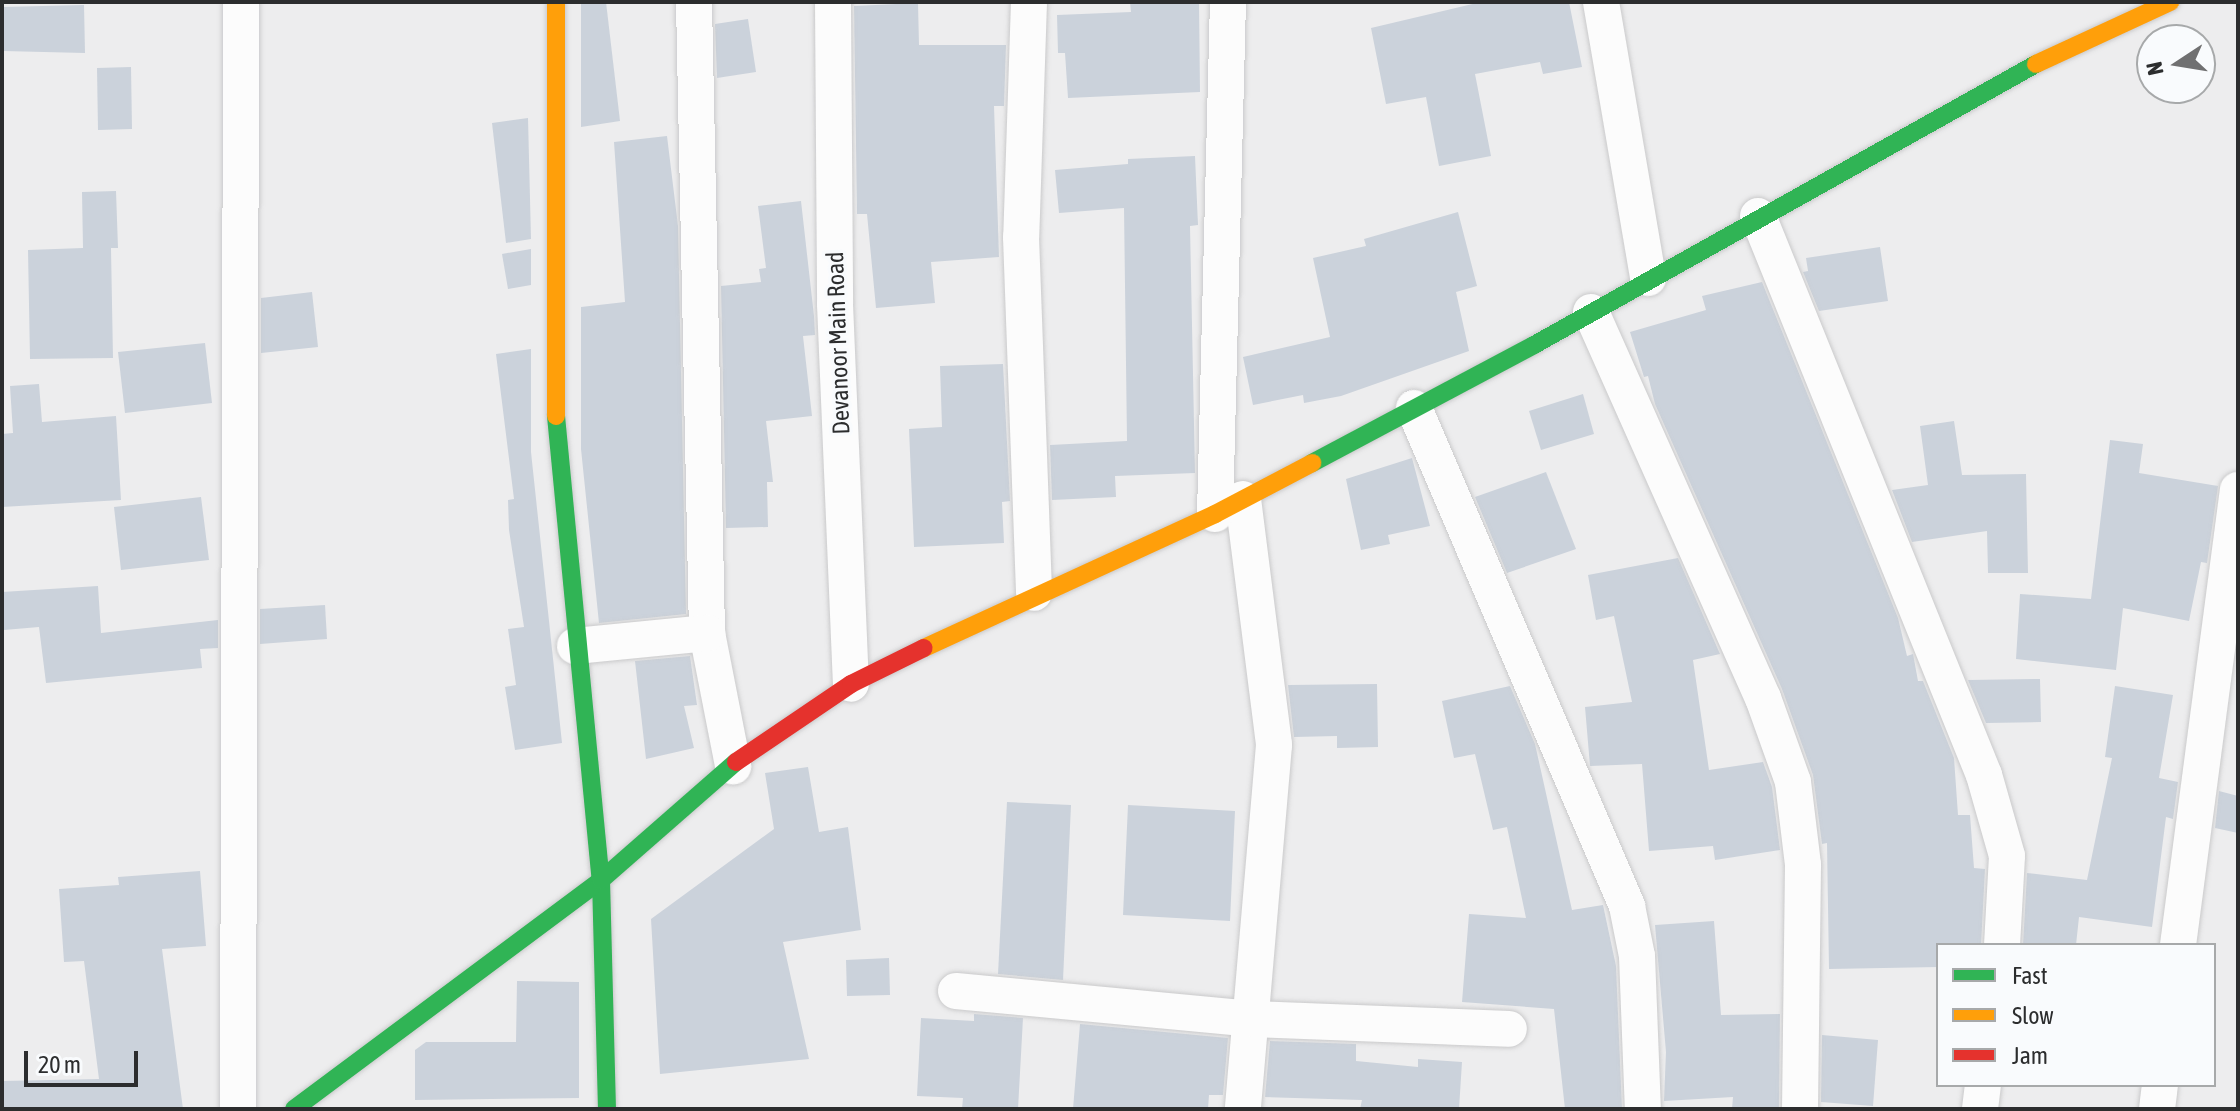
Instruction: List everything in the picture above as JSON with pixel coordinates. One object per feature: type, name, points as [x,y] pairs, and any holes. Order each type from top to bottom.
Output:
[{"type":"street","points":[[238,1109],[241,2]]},
{"type":"street","points":[[556,2],[556,450],[601,880],[607,1109]]},
{"type":"street","points":[[694,2],[707,633],[733,766]]},
{"type":"street","name":"Devanoor Main Road","points":[[833,2],[835,304],[851,684]]},
{"type":"street","points":[[1029,2],[1021,237],[1034,593]]},
{"type":"street","points":[[1228,2],[1229,506],[1274,745],[1243,1109]]},
{"type":"street","points":[[1601,2],[1648,278]]},
{"type":"street","points":[[294,1109],[601,880],[758,743],[851,684],[1034,593],[1229,506],[1591,312],[2009,76],[2170,2]]},
{"type":"street","points":[[1758,216],[1984,775],[2007,856],[2002,943]]},
{"type":"street","points":[[1591,312],[1763,698],[1793,782],[1803,865],[1800,1109]]},
{"type":"street","points":[[1414,408],[1627,906],[1637,956],[1643,1109]]},
{"type":"street","points":[[2178,943],[2238,490]]},
{"type":"street","points":[[575,646],[707,633]]},
{"type":"street","points":[[956,991],[1252,1019],[1509,1029]]},
{"type":"street","points":[[1980,1109],[1983,1087]]},
{"type":"street","points":[[2157,1109],[2160,1087]]},
{"type":"building","points":[[581,2],[606,2],[620,121],[581,127]]},
{"type":"building","points":[[1130,2],[1199,2],[1200,92],[1068,98],[1065,53],[1058,53],[1057,15],[1131,12]]},
{"type":"building","points":[[1481,2],[1569,2],[1582,67],[1543,74],[1540,62],[1475,74],[1491,156],[1439,166],[1426,97],[1386,104],[1371,28]]},
{"type":"building","points":[[918,3],[919,45],[1006,45],[1004,106],[994,106],[999,257],[931,262],[935,303],[876,308],[867,214],[857,214],[854,6]]},
{"type":"building","points":[[84,5],[85,53],[3,51],[2,7]]},
{"type":"building","points":[[748,19],[756,72],[717,78],[715,24]]},
{"type":"building","points":[[131,67],[132,129],[98,130],[97,68]]},
{"type":"building","points":[[528,118],[531,239],[506,243],[492,123]]},
{"type":"building","points":[[667,136],[678,226],[686,614],[599,623],[581,449],[581,307],[625,302],[614,142]]},
{"type":"building","points":[[1195,156],[1198,225],[1190,226],[1195,473],[1115,476],[1116,497],[1052,500],[1050,445],[1127,441],[1124,208],[1059,213],[1055,170],[1128,164],[1128,159]]},
{"type":"building","points":[[116,191],[118,248],[111,248],[113,358],[30,359],[28,250],[83,248],[82,192]]},
{"type":"building","points":[[801,201],[815,335],[803,336],[812,416],[766,421],[773,482],[767,482],[768,527],[726,528],[721,286],[761,282],[759,269],[766,268],[758,206]]},
{"type":"building","points":[[1458,212],[1477,286],[1456,292],[1469,351],[1341,396],[1304,403],[1303,395],[1253,405],[1243,357],[1330,337],[1313,258],[1366,246],[1364,239]]},
{"type":"building","points":[[1880,247],[1888,301],[1819,311],[1803,272],[1808,271],[1806,258]]},
{"type":"building","points":[[531,249],[531,285],[508,289],[502,254]]},
{"type":"building","points":[[1762,282],[1898,618],[1907,656],[1913,654],[1918,681],[1923,681],[1954,758],[1958,815],[1970,815],[1974,868],[1985,869],[1981,943],[1936,943],[1936,967],[1829,969],[1827,843],[1822,844],[1813,775],[1782,689],[1655,404],[1648,376],[1644,377],[1630,332],[1706,310],[1702,296]]},
{"type":"building","points":[[312,292],[318,347],[261,353],[261,298]]},
{"type":"building","points":[[205,343],[212,403],[125,413],[118,352]]},
{"type":"building","points":[[531,349],[531,452],[562,743],[515,750],[505,687],[516,685],[508,629],[524,627],[509,530],[508,500],[514,499],[496,354]]},
{"type":"building","points":[[1003,364],[1010,501],[1002,502],[1004,543],[914,547],[909,429],[942,427],[940,366]]},
{"type":"building","points":[[39,384],[42,422],[116,416],[121,500],[2,507],[2,434],[13,433],[10,386]]},
{"type":"building","points":[[1583,394],[1594,434],[1541,450],[1529,411]]},
{"type":"building","points":[[1954,421],[1962,475],[2026,474],[2028,573],[1988,573],[1987,531],[1912,542],[1892,490],[1928,485],[1920,426]]},
{"type":"building","points":[[2110,440],[2143,444],[2139,473],[2218,486],[2207,563],[2201,562],[2189,621],[2123,608],[2116,670],[2016,659],[2020,594],[2091,599]]},
{"type":"building","points":[[1412,458],[1430,526],[1388,535],[1390,544],[1361,550],[1346,479]]},
{"type":"building","points":[[1546,472],[1576,549],[1507,573],[1475,497]]},
{"type":"building","points":[[201,497],[209,560],[121,570],[114,507]]},
{"type":"building","points":[[1678,558],[1720,654],[1693,660],[1709,770],[1763,762],[1772,787],[1780,850],[1715,860],[1713,846],[1649,851],[1642,764],[1590,766],[1585,707],[1632,702],[1614,616],[1596,620],[1588,575]]},
{"type":"building","points":[[98,586],[101,633],[218,620],[218,648],[200,649],[202,668],[46,683],[39,627],[4,630],[2,592]]},
{"type":"building","points":[[325,605],[327,639],[260,644],[260,609]]},
{"type":"building","points":[[690,656],[697,705],[684,706],[694,748],[646,759],[635,661]]},
{"type":"building","points":[[2040,679],[2041,722],[1986,723],[1968,680]]},
{"type":"building","points":[[1377,684],[1378,747],[1337,748],[1337,736],[1294,737],[1288,685]]},
{"type":"building","points":[[1510,686],[1535,744],[1572,910],[1603,905],[1616,966],[1622,1109],[1565,1109],[1554,1009],[1462,1002],[1469,914],[1526,918],[1507,827],[1493,830],[1475,754],[1454,758],[1442,701]]},
{"type":"building","points":[[2115,686],[2173,695],[2159,778],[2178,782],[2173,819],[2166,817],[2152,927],[2079,917],[2076,943],[2023,943],[2027,873],[2087,880],[2112,758],[2105,757]]},
{"type":"building","points":[[808,767],[819,832],[848,827],[861,930],[783,942],[809,1059],[660,1074],[651,919],[774,829],[765,773]]},
{"type":"building","points":[[2219,791],[2238,796],[2238,833],[2215,828]]},
{"type":"building","points":[[1007,802],[1071,805],[1063,980],[998,974]]},
{"type":"building","points":[[1128,805],[1235,811],[1230,921],[1123,915]]},
{"type":"building","points":[[200,871],[206,946],[162,949],[183,1109],[2,1109],[2,1081],[99,1079],[84,961],[64,962],[59,889],[119,885],[118,877]]},
{"type":"building","points":[[1714,921],[1721,1015],[1780,1014],[1779,1109],[1732,1109],[1733,1097],[1664,1101],[1666,1052],[1655,925]]},
{"type":"building","points":[[889,958],[890,995],[847,996],[846,960]]},
{"type":"building","points":[[517,981],[579,982],[579,1098],[415,1100],[415,1050],[426,1042],[516,1042]]},
{"type":"building","points":[[974,1014],[1023,1018],[1018,1109],[962,1109],[963,1098],[917,1096],[921,1018],[974,1021]]},
{"type":"building","points":[[1080,1024],[1228,1038],[1223,1095],[1209,1095],[1208,1109],[1073,1109]]},
{"type":"building","points":[[1822,1035],[1878,1040],[1873,1106],[1821,1102]]},
{"type":"building","points":[[1270,1041],[1356,1044],[1356,1061],[1418,1067],[1418,1059],[1462,1062],[1459,1109],[1360,1109],[1362,1100],[1265,1097]]},
{"type":"traffic: fast","points":[[1312,463],[1534,345],[2036,64]]},
{"type":"traffic: fast","points":[[556,416],[601,880],[607,1109]]},
{"type":"traffic: fast","points":[[294,1109],[601,880],[736,762]]},
{"type":"traffic: slow","points":[[556,2],[556,416]]},
{"type":"traffic: slow","points":[[2036,64],[2170,2]]},
{"type":"traffic: slow","points":[[924,648],[1215,514],[1312,463]]},
{"type":"traffic: jam","points":[[736,762],[851,684],[924,648]]}]
